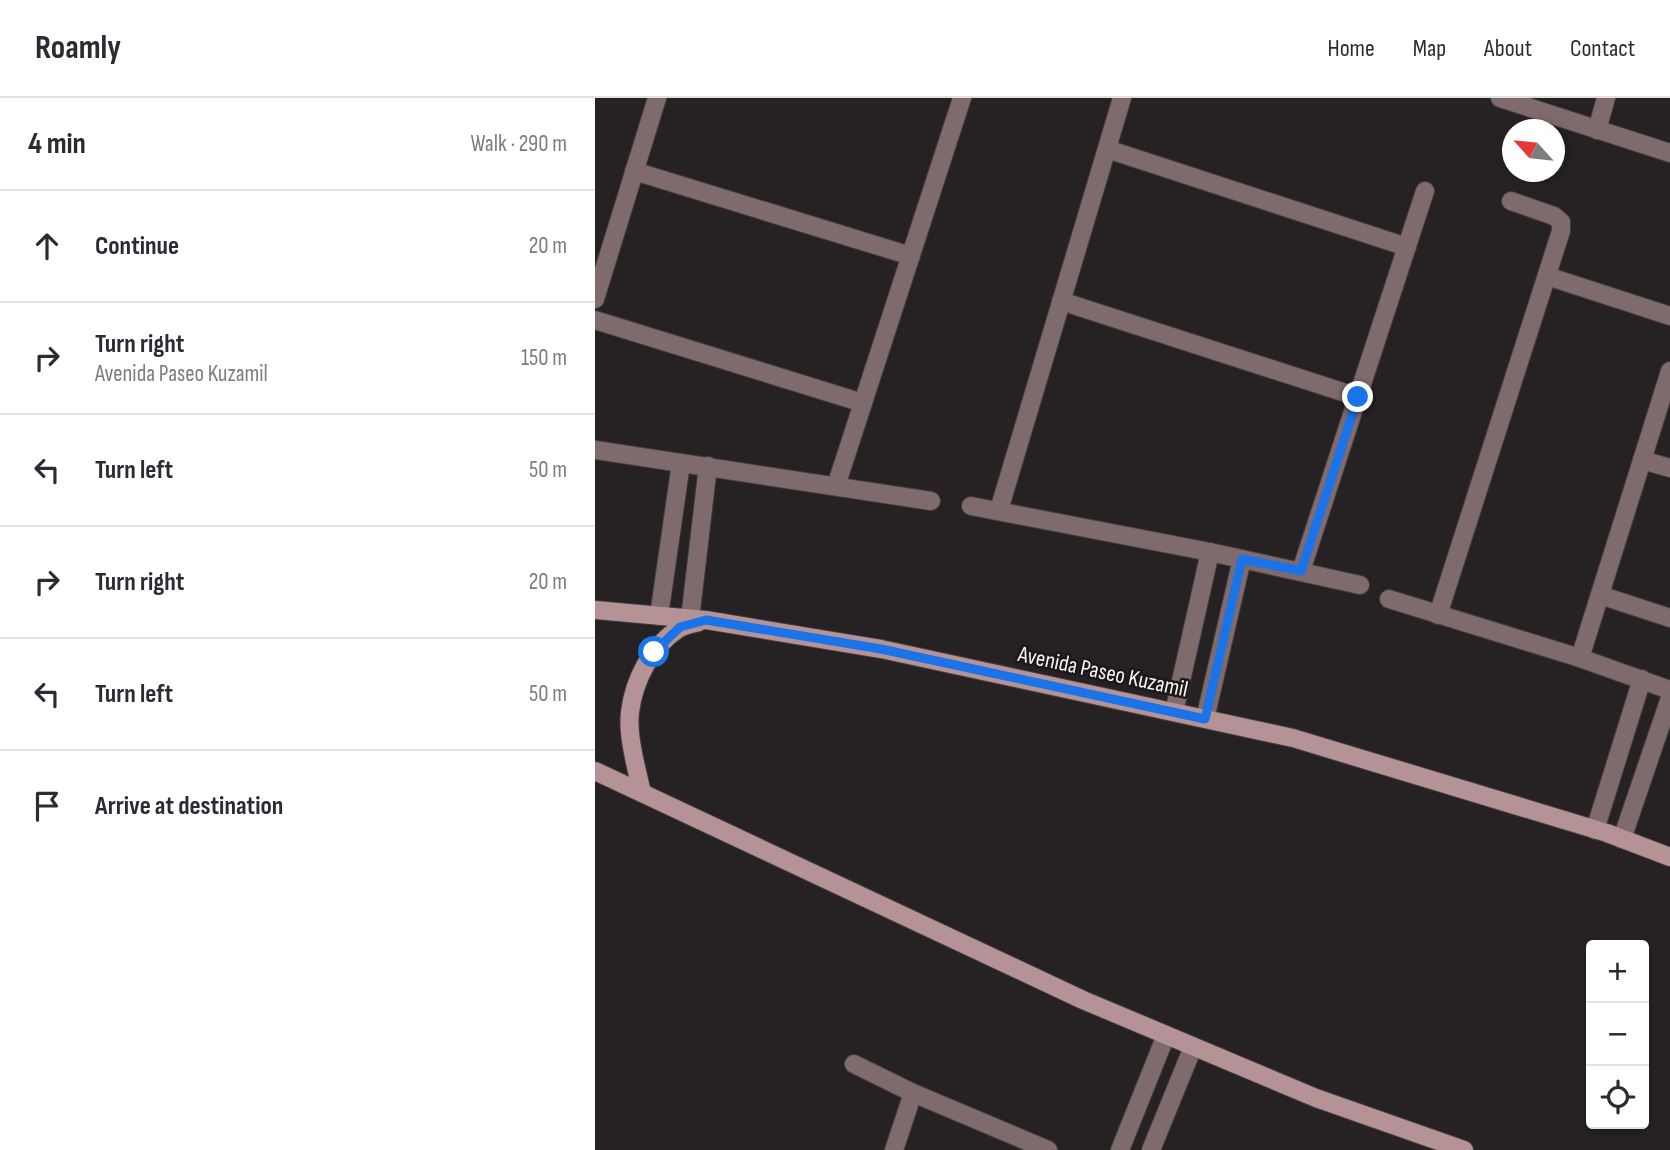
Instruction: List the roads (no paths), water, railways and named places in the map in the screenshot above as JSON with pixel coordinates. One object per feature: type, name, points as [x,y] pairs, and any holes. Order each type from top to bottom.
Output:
[{"type":"main road","name":"Avenida Paseo Kuzamil","points":[[595,610],[698,619],[881,649],[1293,737],[1595,830],[1670,857]]},
{"type":"main road","points":[[642,793],[634,755],[630,714],[638,678],[654,652],[680,627],[698,619]]},
{"type":"main road","points":[[595,771],[1070,994],[1316,1098],[1464,1150]]},
{"type":"street","points":[[595,299],[657,98]]},
{"type":"street","points":[[999,510],[1122,98]]},
{"type":"street","points":[[1500,98],[1670,153]]},
{"type":"street","points":[[1597,130],[1606,98]]},
{"type":"street","points":[[836,486],[911,256],[955,100]]},
{"type":"street","points":[[1107,149],[1407,247]]},
{"type":"street","points":[[634,171],[911,256]]},
{"type":"street","points":[[1301,571],[1425,191]]},
{"type":"street","points":[[1438,615],[1560,231],[1561,222],[1554,216],[1511,201]]},
{"type":"street","points":[[1547,276],[1670,316]]},
{"type":"street","points":[[1061,301],[1358,397]]},
{"type":"street","points":[[595,320],[863,403]]},
{"type":"street","points":[[1580,658],[1670,371]]},
{"type":"street","points":[[595,450],[931,501]]},
{"type":"street","points":[[1642,460],[1670,468]]},
{"type":"street","points":[[659,616],[681,463]]},
{"type":"street","points":[[698,619],[708,466]]},
{"type":"street","points":[[971,506],[1210,552],[1360,585]]},
{"type":"street","points":[[1174,712],[1210,552]]},
{"type":"street","points":[[1205,719],[1242,559]]},
{"type":"street","points":[[1599,595],[1670,618]]},
{"type":"street","points":[[1389,599],[1580,658],[1670,690]]},
{"type":"street","points":[[1595,830],[1642,679]]},
{"type":"street","points":[[1622,839],[1670,698]]},
{"type":"street","points":[[1120,1150],[1166,1035]]},
{"type":"street","points":[[1151,1150],[1193,1047]]},
{"type":"street","points":[[854,1064],[913,1093],[1048,1150]]},
{"type":"street","points":[[894,1150],[913,1093]]}]
